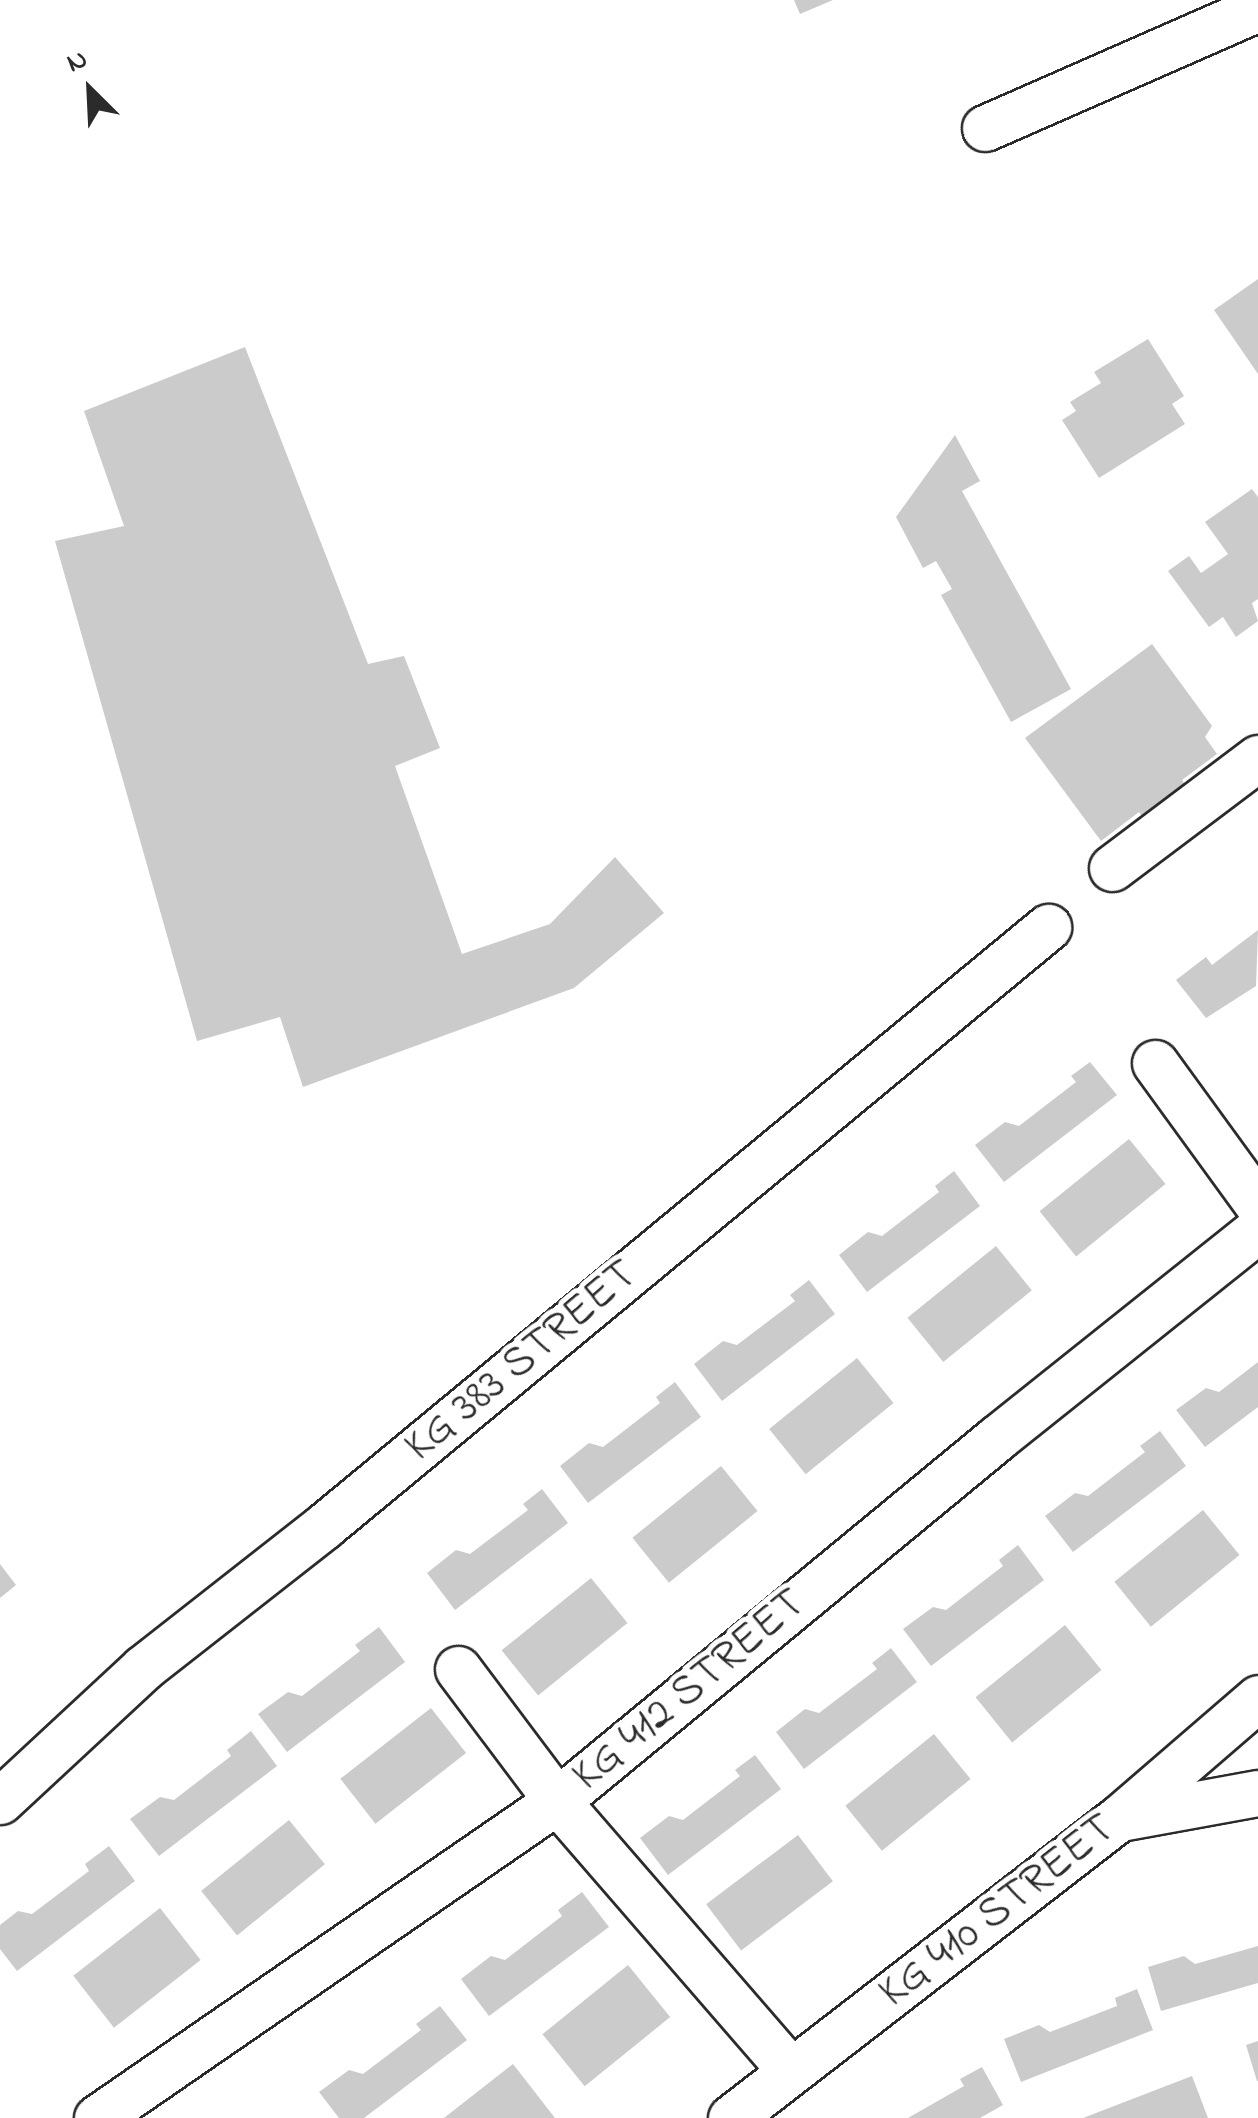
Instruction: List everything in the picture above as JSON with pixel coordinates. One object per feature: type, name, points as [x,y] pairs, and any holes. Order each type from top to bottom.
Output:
[{"type":"street","points":[[985,128],[1258,8]]},
{"type":"street","points":[[1112,868],[1258,758]]},
{"type":"street","name":"KG 383 STREET","points":[[0,1800],[143,1668],[324,1526],[1048,927]]},
{"type":"street","points":[[1154,1063],[1258,1205]]},
{"type":"street","name":"KG 412 STREET","points":[[97,2118],[557,1801],[1258,1230]]},
{"type":"street","points":[[458,1668],[557,1801],[790,2070]]},
{"type":"street","name":"KG 410 STREET","points":[[730,2118],[1118,1819],[1258,1698]]},
{"type":"street","points":[[1118,1819],[1258,1793]]},
{"type":"building","points":[[794,0],[833,0],[800,14]]},
{"type":"building","points":[[1258,279],[1258,374],[1214,310]]},
{"type":"building","points":[[1148,339],[1184,396],[1172,404],[1185,424],[1099,478],[1062,420],[1076,411],[1070,402],[1101,383],[1094,372]]},
{"type":"building","points":[[245,347],[368,664],[404,656],[440,748],[395,766],[462,954],[550,924],[615,857],[664,913],[574,988],[303,1087],[280,1017],[197,1041],[55,541],[124,526],[84,411]]},
{"type":"building","points":[[955,435],[980,481],[962,491],[1071,689],[1011,722],[941,595],[952,589],[936,561],[923,568],[896,517]]},
{"type":"building","points":[[1252,489],[1258,497],[1258,599],[1252,603],[1258,621],[1236,637],[1223,617],[1209,627],[1168,571],[1189,556],[1201,573],[1228,554],[1205,522]]},
{"type":"building","points":[[1152,644],[1212,726],[1205,737],[1217,754],[1182,780],[1190,791],[1147,823],[1139,812],[1101,841],[1025,738]]},
{"type":"building","points":[[1258,930],[1256,986],[1206,1018],[1176,980],[1206,957],[1212,965]]},
{"type":"building","points":[[1090,1062],[1117,1095],[1004,1182],[975,1145],[1005,1122],[1019,1126],[1076,1082],[1071,1076]]},
{"type":"building","points":[[1129,1139],[1166,1184],[1076,1256],[1040,1211]]},
{"type":"building","points":[[954,1171],[980,1206],[867,1292],[839,1255],[868,1232],[882,1236],[939,1192],[935,1186]]},
{"type":"building","points":[[996,1246],[1032,1290],[943,1362],[907,1318]]},
{"type":"building","points":[[809,1280],[835,1314],[722,1401],[694,1364],[723,1341],[737,1345],[795,1301],[790,1295]]},
{"type":"building","points":[[857,1358],[894,1403],[806,1474],[769,1429]]},
{"type":"building","points":[[1258,1362],[1258,1407],[1205,1447],[1176,1410],[1206,1388],[1219,1392]]},
{"type":"building","points":[[675,1382],[701,1417],[588,1503],[560,1466],[589,1443],[603,1447],[660,1403],[656,1397]]},
{"type":"building","points":[[1160,1431],[1186,1466],[1073,1552],[1045,1516],[1075,1493],[1088,1496],[1145,1452],[1140,1446]]},
{"type":"building","points":[[721,1466],[758,1511],[669,1583],[632,1538]]},
{"type":"building","points":[[542,1489],[568,1523],[455,1610],[427,1573],[456,1550],[470,1554],[528,1510],[523,1504]]},
{"type":"building","points":[[1203,1510],[1240,1555],[1151,1627],[1114,1582]]},
{"type":"building","points":[[1018,1545],[1044,1580],[931,1666],[903,1629],[933,1607],[946,1610],[1003,1566],[999,1560]]},
{"type":"building","points":[[0,1564],[16,1585],[0,1598]]},
{"type":"building","points":[[591,1578],[628,1623],[538,1695],[502,1650]]},
{"type":"building","points":[[1065,1625],[1102,1670],[1012,1742],[976,1697]]},
{"type":"building","points":[[379,1627],[405,1662],[287,1752],[258,1714],[288,1692],[302,1696],[360,1651],[355,1645]]},
{"type":"building","points":[[891,1648],[917,1682],[804,1769],[776,1732],[805,1709],[819,1713],[877,1669],[872,1663]]},
{"type":"building","points":[[431,1708],[466,1753],[375,1824],[340,1779]]},
{"type":"building","points":[[251,1731],[277,1766],[159,1856],[130,1819],[160,1797],[174,1800],[231,1756],[227,1750]]},
{"type":"building","points":[[934,1734],[971,1779],[882,1851],[845,1806]]},
{"type":"building","points":[[755,1755],[781,1789],[668,1875],[640,1838],[669,1816],[683,1820],[740,1776],[735,1770]]},
{"type":"building","points":[[289,1820],[325,1864],[237,1935],[201,1891]]},
{"type":"building","points":[[798,1835],[833,1881],[741,1951],[706,1904]]},
{"type":"building","points":[[109,1846],[135,1881],[17,1971],[0,1949],[0,1925],[18,1911],[32,1914],[89,1871],[85,1864]]},
{"type":"building","points":[[582,1892],[609,1927],[489,2016],[461,1979],[491,1956],[505,1960],[562,1916],[558,1910]]},
{"type":"building","points":[[160,1908],[201,1960],[114,2028],[73,1976]]},
{"type":"building","points":[[1258,1946],[1258,1983],[1161,2011],[1148,1967],[1184,1956],[1195,1964]]},
{"type":"building","points":[[628,1965],[670,2017],[585,2086],[543,2034]]},
{"type":"building","points":[[1137,1989],[1153,2030],[1021,2082],[1004,2039],[1039,2025],[1050,2032],[1117,2006],[1115,1998]]},
{"type":"building","points":[[440,2006],[467,2040],[364,2118],[339,2118],[319,2092],[349,2070],[363,2074],[421,2030],[416,2024]]},
{"type":"building","points":[[1258,2041],[1258,2081],[1257,2081],[1246,2045]]},
{"type":"building","points":[[513,2064],[555,2118],[444,2118]]},
{"type":"building","points":[[982,2067],[1003,2105],[980,2118],[908,2118],[964,2086],[960,2079]]},
{"type":"building","points":[[1192,2076],[1208,2118],[1083,2118]]}]
